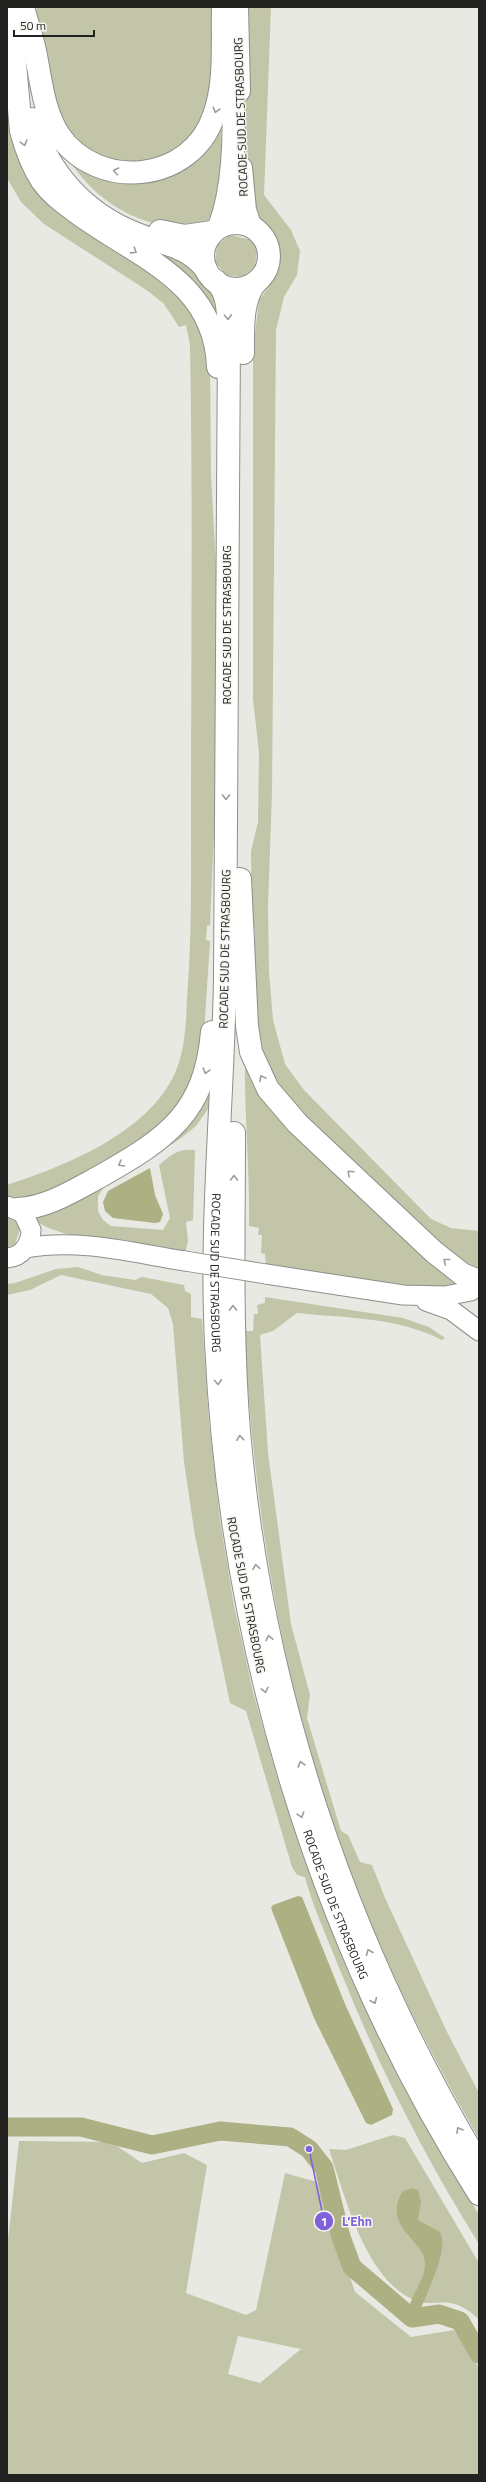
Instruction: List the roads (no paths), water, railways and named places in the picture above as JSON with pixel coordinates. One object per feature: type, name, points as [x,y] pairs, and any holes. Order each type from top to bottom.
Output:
[{"type":"highway","points":[[10,7],[21,131],[31,161],[43,182],[54,194],[85,219],[172,277],[189,291],[207,316],[218,359],[220,414],[228,519]]},
{"type":"highway","points":[[14,7],[28,108],[41,146],[58,175],[86,204],[102,216],[138,234],[189,253],[223,286],[241,289],[258,281],[267,270],[269,249],[259,231],[250,225],[240,222],[229,223],[216,230],[185,236],[146,228],[108,210],[77,183],[52,147],[40,116],[23,7]]},
{"type":"highway","points":[[23,7],[49,116],[58,133],[81,157],[112,171],[130,174],[152,171],[174,164],[192,151],[210,125],[218,99],[223,7]]},
{"type":"highway","name":"ROCADE SUD DE STRASBOURG","points":[[216,230],[226,207],[232,168],[233,95],[229,7]]},
{"type":"highway","name":"ROCADE SUD DE STRASBOURG","points":[[237,7],[241,184],[245,210],[250,225]]},
{"type":"highway","points":[[211,275],[204,250],[216,230]]},
{"type":"highway","name":"ROCADE SUD DE STRASBOURG","points":[[211,275],[222,287],[228,316],[228,519],[233,879],[236,949],[234,1355],[248,1509],[262,1605],[275,1667],[306,1780],[350,1904],[399,2018],[479,2164]]},
{"type":"highway","name":"ROCADE SUD DE STRASBOURG","points":[[258,281],[250,294],[243,344],[233,879],[214,1294],[222,1433],[231,1515],[244,1598],[273,1722],[306,1832],[331,1900],[355,1958],[408,2071],[479,2194]]},
{"type":"highway","points":[[18,1213],[53,1201],[127,1161],[158,1141],[175,1126],[188,1109],[206,1072],[233,879]]},
{"type":"highway","points":[[233,879],[247,1026],[251,1052],[268,1089],[297,1123],[434,1252],[476,1285]]},
{"type":"main road","points":[[18,1213],[81,1245]]},
{"type":"main road","points":[[7,1258],[16,1256],[26,1248],[31,1236],[18,1213]]},
{"type":"main road","points":[[26,1248],[49,1244],[81,1245],[404,1295],[445,1296],[476,1285]]},
{"type":"main road","points":[[474,1326],[465,1307],[476,1285]]},
{"type":"main road","points":[[404,1295],[451,1310],[474,1326]]},
{"type":"waterway","points":[[7,2127],[81,2127],[152,2145],[220,2131],[290,2137],[309,2149],[324,2168],[341,2237],[352,2267],[412,2318],[439,2314],[460,2321],[479,2354]]},
{"type":"place","name":"L'Ehn","points":[[309,2149]]}]
